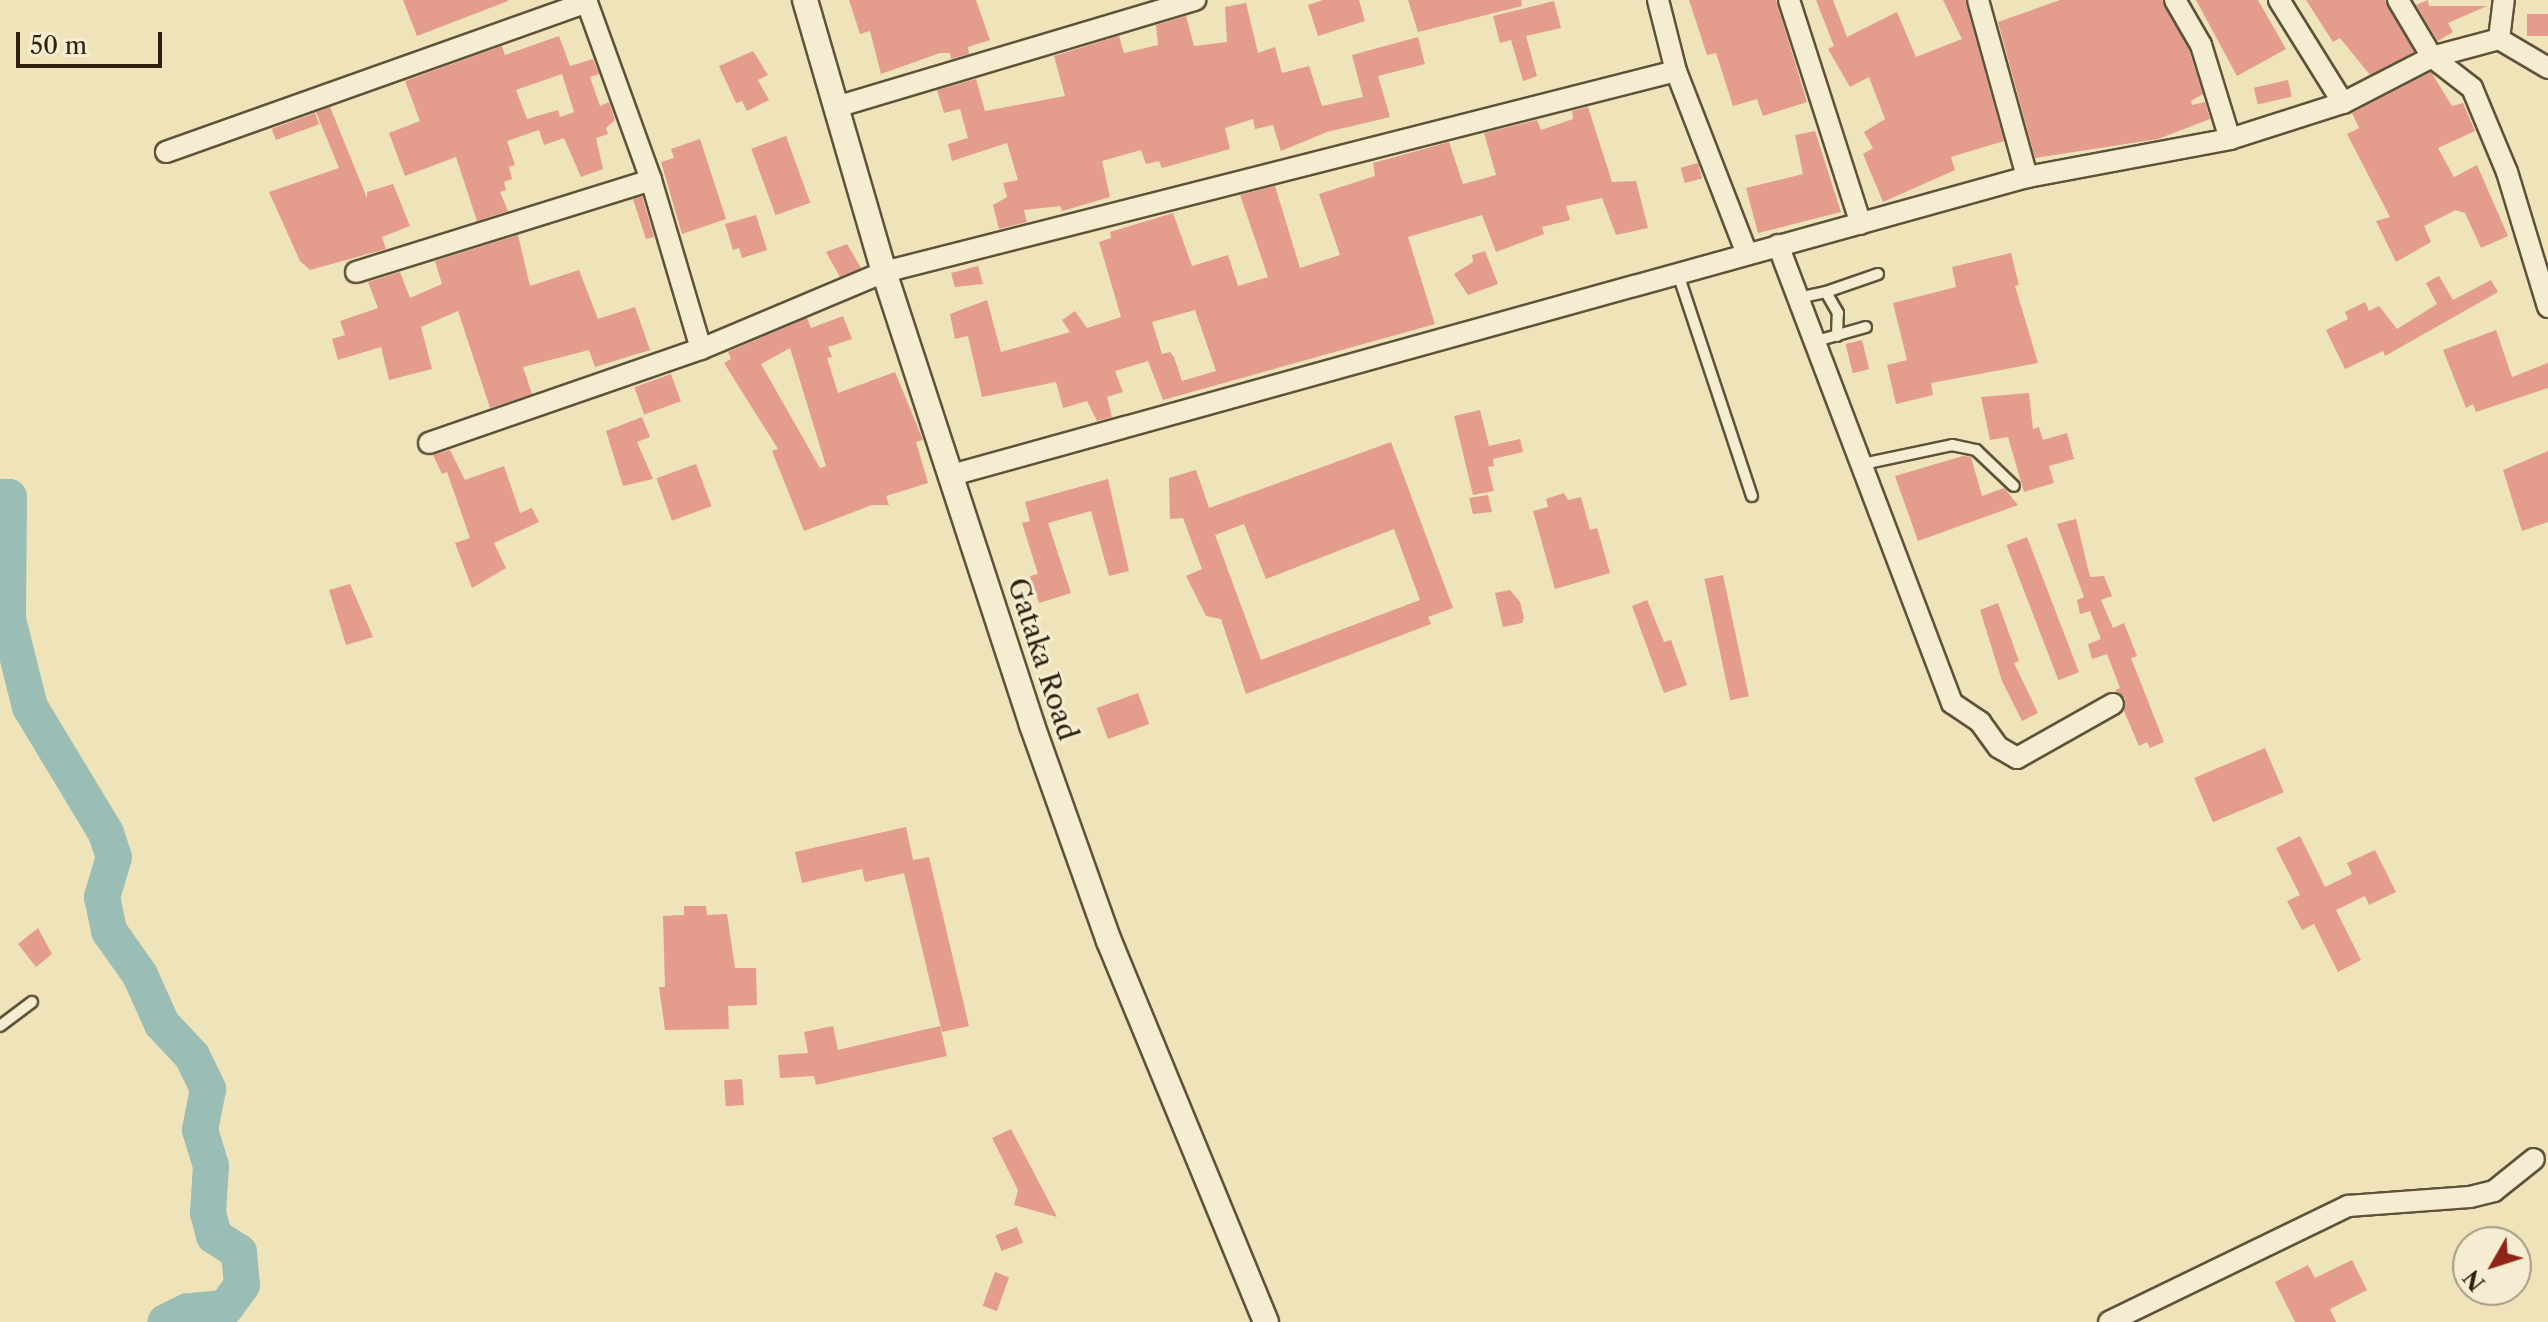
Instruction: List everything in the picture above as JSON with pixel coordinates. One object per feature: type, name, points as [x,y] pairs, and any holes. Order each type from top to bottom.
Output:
[{"type":"street","name":"Gataka Road","points":[[805,0],[884,272],[1032,725],[1109,941],[1266,1322]]},
{"type":"street","points":[[836,107],[1195,0]]},
{"type":"street","points":[[1658,0],[1676,71],[1747,254]]},
{"type":"street","points":[[1789,0],[1861,224]]},
{"type":"street","points":[[1978,0],[2027,177]]},
{"type":"street","points":[[2175,0],[2201,45],[2230,139]]},
{"type":"street","points":[[2279,0],[2343,103]]},
{"type":"street","points":[[2398,0],[2432,57],[2472,88],[2507,172],[2548,307]]},
{"type":"street","points":[[2499,39],[2504,0]]},
{"type":"street","points":[[166,152],[587,1],[651,180],[701,349]]},
{"type":"street","points":[[952,475],[2027,177],[2230,139],[2343,103],[2432,57],[2499,39],[2548,68]]},
{"type":"street","points":[[429,443],[701,349],[884,272],[1676,71]]},
{"type":"street","points":[[356,272],[651,180]]},
{"type":"street","points":[[1778,245],[1858,465],[1948,697],[1980,722],[1998,747],[2017,758],[2028,755],[2113,704]]},
{"type":"street","points":[[2109,1322],[2348,1206],[2470,1197],[2494,1191],[2534,1159]]},
{"type":"lane","points":[[1678,274],[1752,496]]},
{"type":"lane","points":[[1798,298],[1878,274]]},
{"type":"lane","points":[[1826,292],[1838,313],[1837,336]]},
{"type":"lane","points":[[1813,342],[1866,327]]},
{"type":"lane","points":[[1858,465],[1952,445],[1976,450],[2014,486]]},
{"type":"lane","points":[[0,1026],[32,1002]]},
{"type":"building","points":[[403,0],[508,0],[508,1],[417,36]]},
{"type":"building","points":[[849,0],[976,0],[990,40],[968,47],[969,54],[951,59],[950,53],[940,53],[881,74],[870,31],[860,34]]},
{"type":"building","points":[[1323,0],[1359,0],[1365,21],[1318,36],[1308,5]]},
{"type":"building","points":[[1408,0],[1521,0],[1522,6],[1418,32]]},
{"type":"building","points":[[1689,0],[1776,0],[1807,102],[1763,116],[1757,99],[1733,106],[1716,53],[1707,55]]},
{"type":"building","points":[[1816,0],[1833,0],[1847,37],[1897,12],[1916,57],[1962,39],[1943,0],[1965,0],[2004,141],[1951,157],[1955,170],[1883,202],[1863,154],[1873,148],[1864,132],[1885,119],[1869,77],[1850,87],[1828,49],[1834,46]]},
{"type":"building","points":[[2060,0],[2162,0],[2189,50],[2203,94],[2191,101],[2192,105],[2205,102],[2210,119],[2158,139],[2035,158],[1998,22]]},
{"type":"building","points":[[2196,0],[2258,0],[2286,49],[2237,76]]},
{"type":"building","points":[[2306,0],[2385,0],[2414,52],[2370,75],[2340,38],[2333,42]]},
{"type":"building","points":[[2428,0],[2429,6],[2487,6],[2448,23],[2453,32],[2438,41],[2416,5]]},
{"type":"building","points":[[1554,1],[1561,28],[1526,36],[1537,76],[1523,81],[1511,40],[1500,43],[1493,16]]},
{"type":"building","points":[[1246,3],[1258,53],[1275,47],[1282,73],[1309,66],[1322,106],[1363,97],[1352,55],[1418,37],[1425,64],[1378,76],[1390,117],[1327,132],[1281,151],[1273,125],[1255,129],[1253,119],[1225,128],[1230,149],[1162,168],[1159,161],[1146,164],[1141,150],[1102,161],[1110,197],[1062,211],[1060,206],[1024,210],[1027,222],[999,229],[993,205],[1007,197],[1003,183],[1018,180],[1007,143],[952,161],[948,144],[968,138],[960,109],[944,113],[937,90],[976,79],[985,111],[1065,96],[1054,56],[1119,36],[1124,53],[1158,45],[1156,25],[1186,16],[1194,46],[1227,42],[1225,7]]},
{"type":"building","points":[[2527,14],[2548,14],[2548,36],[2527,36]]},
{"type":"building","points":[[559,36],[570,66],[593,59],[599,74],[590,77],[600,106],[609,102],[615,120],[606,128],[608,134],[596,138],[603,169],[581,177],[564,138],[544,145],[539,130],[507,141],[515,165],[509,167],[512,179],[504,182],[506,190],[500,192],[508,211],[477,221],[456,157],[405,176],[389,133],[420,121],[405,81],[502,46],[505,55]],"holes":[[[562,74],[574,112],[560,117],[558,110],[527,119],[516,90]]]},
{"type":"building","points":[[753,51],[768,75],[758,80],[769,100],[747,111],[742,101],[736,103],[719,66]]},
{"type":"building","points":[[2431,72],[2452,106],[2463,103],[2475,131],[2438,148],[2454,177],[2477,165],[2508,236],[2481,248],[2465,213],[2456,210],[2424,226],[2431,242],[2396,262],[2376,221],[2390,217],[2347,134],[2359,128],[2352,113]]},
{"type":"building","points":[[2288,80],[2292,97],[2258,104],[2254,88]]},
{"type":"building","points":[[330,107],[367,198],[367,192],[393,184],[410,226],[382,237],[386,249],[310,270],[300,261],[269,192],[339,168],[316,112]]},
{"type":"building","points":[[1588,107],[1612,182],[1636,181],[1648,228],[1616,235],[1602,198],[1566,206],[1570,220],[1542,227],[1544,234],[1496,252],[1482,215],[1408,237],[1435,324],[1163,400],[1148,361],[1115,371],[1123,392],[1107,397],[1112,417],[1097,421],[1087,401],[1063,408],[1056,382],[982,397],[968,336],[955,339],[950,314],[987,300],[1001,352],[1070,332],[1062,320],[1075,311],[1087,328],[1121,317],[1099,242],[1111,238],[1110,232],[1173,213],[1192,266],[1228,255],[1238,286],[1268,277],[1240,195],[1275,186],[1300,268],[1340,255],[1319,194],[1375,176],[1373,163],[1449,142],[1463,184],[1496,175],[1484,133],[1537,120],[1541,130],[1573,119],[1572,111]],"holes":[[[1195,310],[1216,371],[1182,381],[1174,357],[1170,352],[1162,354],[1152,322]]]},
{"type":"building","points":[[315,113],[319,124],[276,140],[272,129]]},
{"type":"building","points":[[1815,131],[1841,212],[1758,233],[1746,188],[1803,174],[1795,135]]},
{"type":"building","points":[[786,136],[810,203],[776,215],[751,149]]},
{"type":"building","points":[[700,139],[726,219],[682,234],[661,162],[674,158],[671,149]]},
{"type":"building","points":[[1698,163],[1702,178],[1685,183],[1681,168]]},
{"type":"building","points":[[642,196],[654,237],[646,239],[633,199]]},
{"type":"building","points":[[756,215],[767,250],[742,258],[739,248],[733,250],[725,224]]},
{"type":"building","points":[[518,235],[530,286],[579,270],[598,319],[635,307],[650,350],[595,367],[589,350],[523,367],[532,394],[490,408],[458,311],[421,327],[432,369],[389,380],[381,347],[338,360],[332,339],[345,335],[340,321],[378,308],[368,282],[400,272],[410,298],[442,284],[435,261]]},
{"type":"building","points":[[847,244],[861,268],[840,277],[826,252]]},
{"type":"building","points":[[1485,251],[1498,284],[1468,295],[1454,274],[1473,262],[1472,255]]},
{"type":"building","points":[[2011,253],[2019,285],[2015,286],[2038,363],[1931,383],[1933,395],[1896,404],[1887,365],[1907,360],[1893,303],[1956,287],[1952,267]]},
{"type":"building","points":[[978,266],[983,284],[955,287],[951,273]]},
{"type":"building","points":[[2439,276],[2453,300],[2491,280],[2498,292],[2385,356],[2383,351],[2345,369],[2326,330],[2348,319],[2345,312],[2365,302],[2369,311],[2379,306],[2397,329],[2437,304],[2426,283]]},
{"type":"building","points":[[843,316],[852,339],[828,347],[832,357],[827,358],[838,393],[895,372],[923,440],[916,442],[928,483],[886,496],[889,505],[872,505],[804,531],[772,451],[778,449],[724,363],[731,359],[728,352],[807,318],[811,328]],"holes":[[[790,348],[826,466],[820,468],[761,364]]]},
{"type":"building","points":[[2496,330],[2512,377],[2548,363],[2548,388],[2476,412],[2473,404],[2466,408],[2443,350]]},
{"type":"building","points":[[1862,340],[1869,369],[1853,373],[1846,344]]},
{"type":"building","points":[[671,374],[681,401],[644,415],[634,387]]},
{"type":"building","points":[[2029,393],[2033,429],[2039,427],[2043,440],[2067,433],[2074,459],[2049,466],[2054,483],[2024,492],[2008,437],[1990,440],[1981,397]]},
{"type":"building","points":[[1480,410],[1489,446],[1520,439],[1523,452],[1493,459],[1494,466],[1488,467],[1494,491],[1473,495],[1454,416]]},
{"type":"building","points":[[642,417],[650,437],[637,442],[653,479],[623,486],[606,431]]},
{"type":"building","points":[[1391,442],[1453,608],[1428,617],[1431,624],[1246,694],[1221,619],[1206,616],[1186,576],[1202,569],[1183,518],[1170,519],[1169,478],[1196,470],[1209,508]],"holes":[[[1244,524],[1266,579],[1394,529],[1420,600],[1261,660],[1215,535]]]},
{"type":"building","points":[[450,450],[465,480],[504,466],[520,513],[532,508],[539,522],[494,543],[506,568],[472,588],[455,543],[470,538],[447,472],[442,474],[433,455]]},
{"type":"building","points":[[2548,451],[2548,522],[2522,531],[2503,470]]},
{"type":"building","points":[[1963,456],[1971,457],[1982,496],[2004,488],[2018,505],[1918,541],[1895,476]]},
{"type":"building","points":[[696,464],[711,506],[672,521],[657,478]]},
{"type":"building","points":[[1108,479],[1129,571],[1109,576],[1091,511],[1048,523],[1071,593],[1039,603],[1030,576],[1038,574],[1022,523],[1030,521],[1025,502]]},
{"type":"building","points":[[1564,493],[1568,500],[1581,497],[1590,530],[1597,528],[1610,573],[1555,589],[1533,511],[1548,507],[1546,499]]},
{"type":"building","points":[[1488,495],[1492,512],[1473,514],[1469,498]]},
{"type":"building","points":[[2076,519],[2090,577],[2104,576],[2112,596],[2101,600],[2113,628],[2124,623],[2137,656],[2131,658],[2164,742],[2150,748],[2147,742],[2139,746],[2124,711],[2125,698],[2115,690],[2120,688],[2107,654],[2092,659],[2088,644],[2101,639],[2090,611],[2080,614],[2077,600],[2084,597],[2057,524]]},
{"type":"building","points":[[2027,537],[2079,672],[2058,680],[2006,545]]},
{"type":"building","points":[[1723,575],[1749,696],[1730,700],[1704,579]]},
{"type":"building","points":[[350,584],[373,637],[346,645],[329,590]]},
{"type":"building","points":[[1510,590],[1520,602],[1524,618],[1522,623],[1503,627],[1495,593]]},
{"type":"building","points":[[1647,600],[1664,642],[1671,640],[1687,685],[1664,693],[1632,606]]},
{"type":"building","points":[[1998,603],[2019,661],[2014,663],[2038,713],[2022,721],[2002,681],[1980,610]]},
{"type":"building","points":[[1138,693],[1149,724],[1108,739],[1097,708]]},
{"type":"building","points":[[2265,748],[2284,792],[2213,822],[2194,778]]},
{"type":"building","points":[[906,827],[913,860],[929,857],[969,1026],[942,1032],[904,873],[865,882],[862,869],[802,883],[795,852]]},
{"type":"building","points":[[2300,836],[2325,887],[2352,874],[2347,863],[2375,850],[2396,892],[2369,905],[2365,896],[2336,910],[2361,960],[2338,972],[2314,924],[2302,930],[2287,901],[2300,895],[2276,848]]},
{"type":"building","points":[[684,906],[706,906],[707,915],[727,914],[735,968],[756,968],[757,1005],[728,1006],[729,1029],[665,1030],[659,987],[665,987],[663,916],[684,915]]},
{"type":"building","points":[[38,928],[52,954],[36,967],[18,944]]},
{"type":"building","points":[[833,1026],[838,1050],[940,1026],[947,1056],[816,1085],[814,1076],[780,1078],[778,1055],[808,1053],[804,1032]]},
{"type":"building","points":[[742,1079],[744,1105],[726,1106],[724,1080]]},
{"type":"building","points":[[1011,1129],[1057,1217],[1014,1205],[1018,1190],[992,1138]]},
{"type":"building","points":[[1017,1227],[1023,1243],[1002,1251],[996,1235]]},
{"type":"building","points":[[2352,1260],[2367,1290],[2330,1309],[2336,1322],[2295,1322],[2275,1282],[2308,1265],[2315,1278]]},
{"type":"building","points":[[995,1272],[1009,1277],[997,1311],[983,1306]]},
{"type":"waterway","points":[[0,497],[9,497],[8,619],[30,707],[106,833],[114,857],[102,897],[109,931],[140,975],[162,1024],[192,1056],[208,1089],[200,1130],[211,1166],[208,1213],[214,1236],[239,1252],[242,1285],[225,1308],[188,1311],[165,1322]]}]
